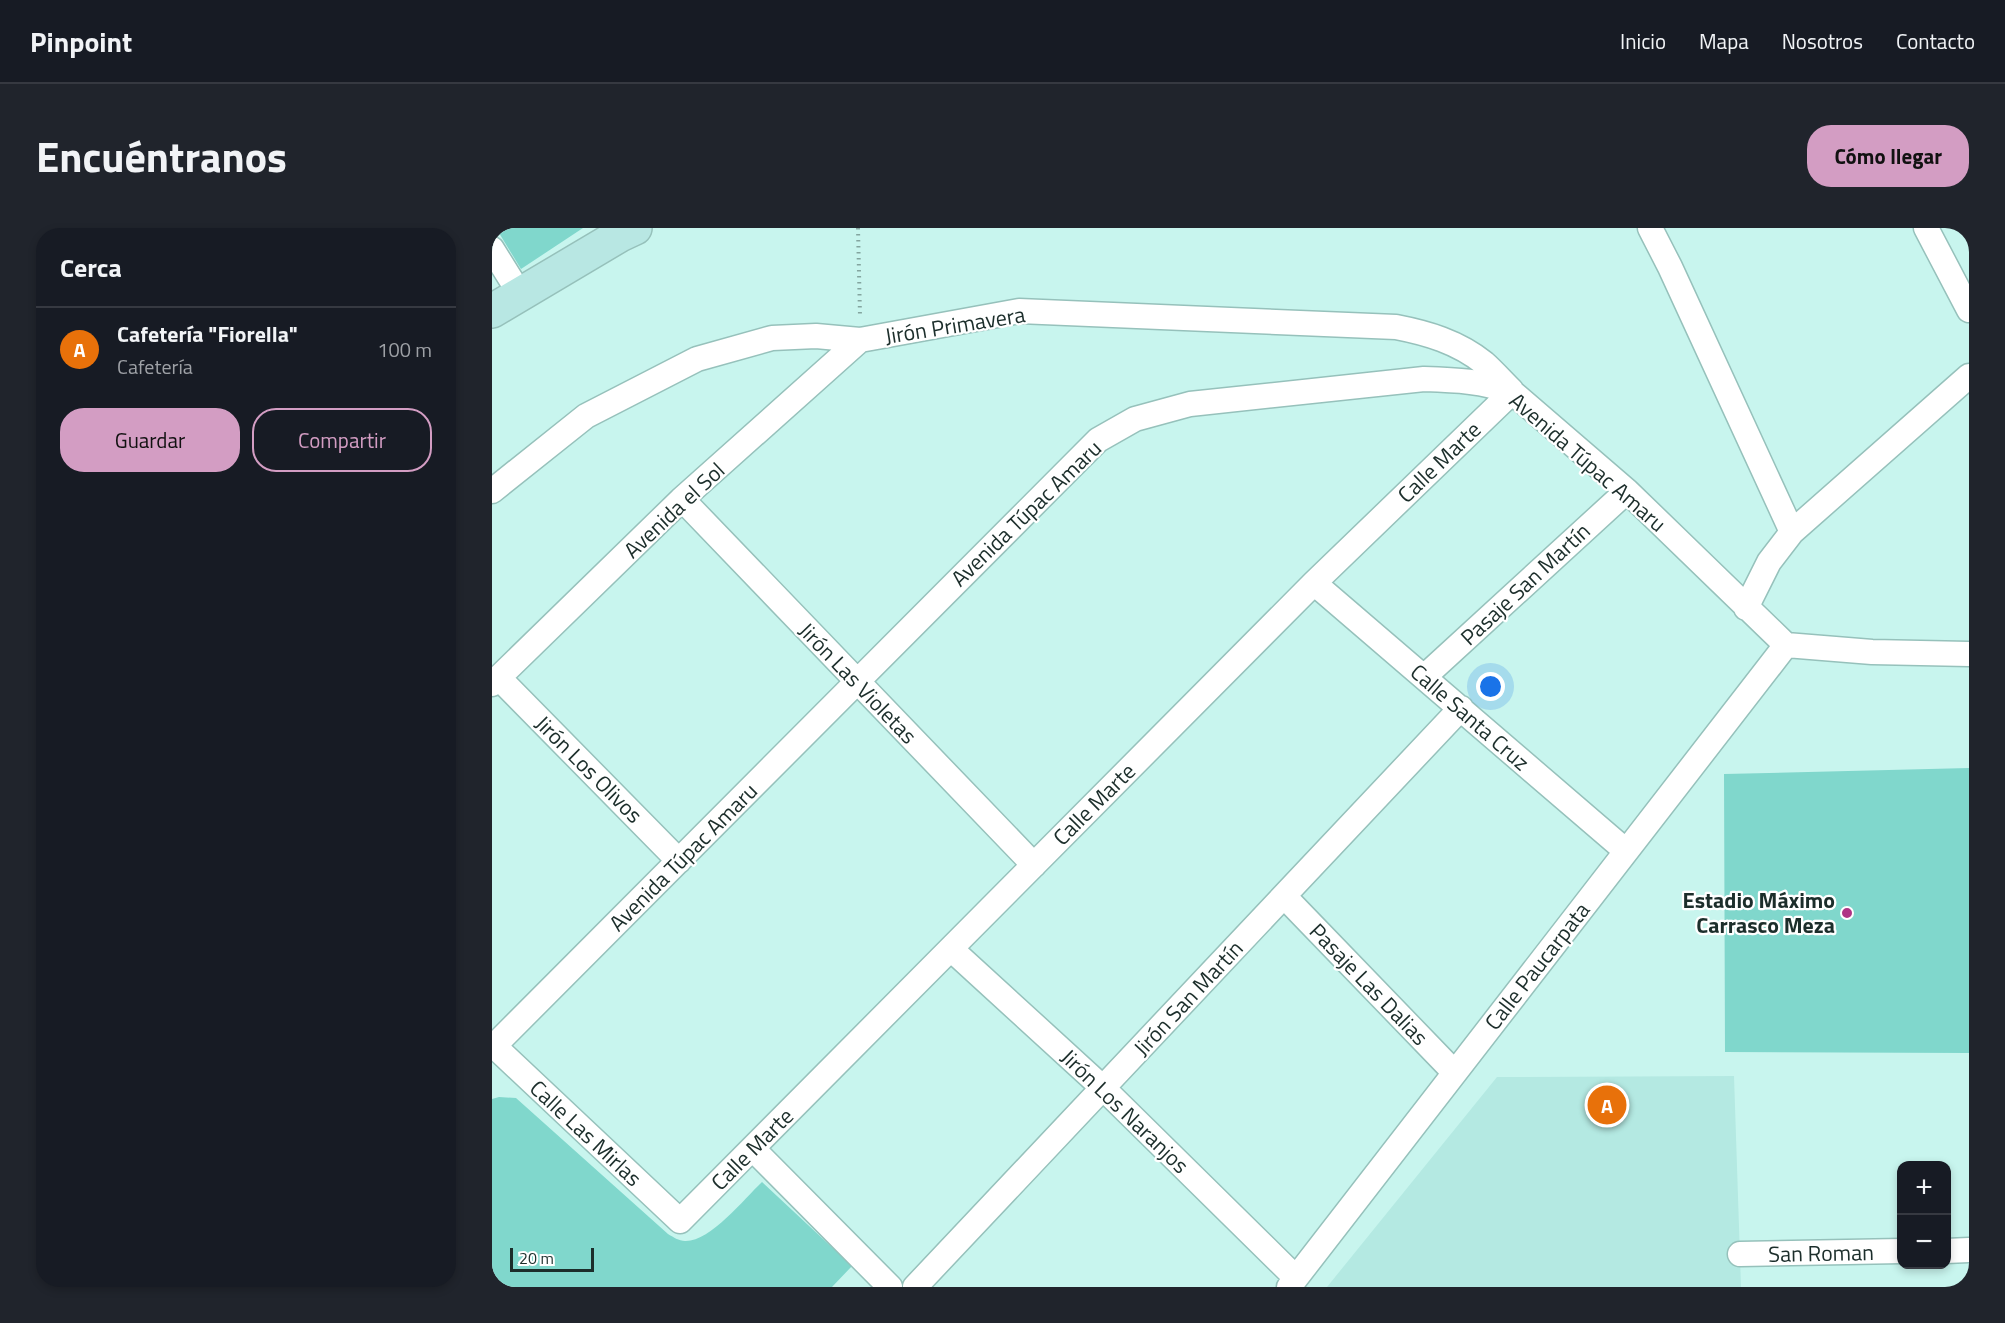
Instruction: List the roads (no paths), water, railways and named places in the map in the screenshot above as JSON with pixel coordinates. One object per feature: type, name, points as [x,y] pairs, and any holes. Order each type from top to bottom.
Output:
[{"type":"street","points":[[492,311],[635,228]]},
{"type":"street","points":[[1650,228],[1792,532]]},
{"type":"street","points":[[1926,228],[1969,310]]},
{"type":"street","points":[[492,249],[520,294]]},
{"type":"street","name":"Jirón Primavera","points":[[492,491],[586,416],[697,359],[772,338],[816,336],[860,340],[1019,311],[1396,327],[1428,333],[1460,347],[1484,363],[1512,392]]},
{"type":"street","name":"Avenida el Sol","points":[[495,681],[682,500],[860,340]]},
{"type":"street","points":[[1746,608],[1769,562],[1792,532],[1969,376]]},
{"type":"street","name":"Avenida Túpac Amaru","points":[[493,1046],[1098,440],[1136,419],[1191,404],[1425,379],[1492,384],[1512,392],[1627,491],[1786,645]]},
{"type":"street","name":"Calle Marte","points":[[680,1221],[1314,583],[1512,392]]},
{"type":"street","name":"Pasaje San Martín","points":[[1424,677],[1627,491]]},
{"type":"street","name":"Jirón Las Violetas","points":[[682,500],[1034,865]]},
{"type":"street","name":"Calle Santa Cruz","points":[[1314,583],[1626,851]]},
{"type":"street","points":[[1786,645],[1872,652],[1969,654]]},
{"type":"street","name":"Calle Paucarpata","points":[[1292,1282],[1786,645]]},
{"type":"street","name":"Jirón Los Olivos","points":[[495,681],[678,861]]},
{"type":"street","name":"Jirón San Martín","points":[[915,1287],[1461,708]]},
{"type":"street","name":"Pasaje Las Dalias","points":[[1284,896],[1454,1072]]},
{"type":"street","name":"Jirón Los Naranjos","points":[[951,949],[1103,1088],[1292,1282]]},
{"type":"street","name":"Calle Las Mirlas","points":[[493,1046],[680,1221]]},
{"type":"street","points":[[753,1149],[890,1287]]},
{"type":"street","points":[[1951,1251],[1969,1250]]},
{"type":"street","name":"San Roman","points":[[1740,1254],[1897,1251]]},
{"type":"place","name":"Estadio Máximo Carrasco Meza","points":[[1847,913]]},
{"type":"place","name":"Cafetería \"Fiorella\"","points":[[1607,1105]]}]
